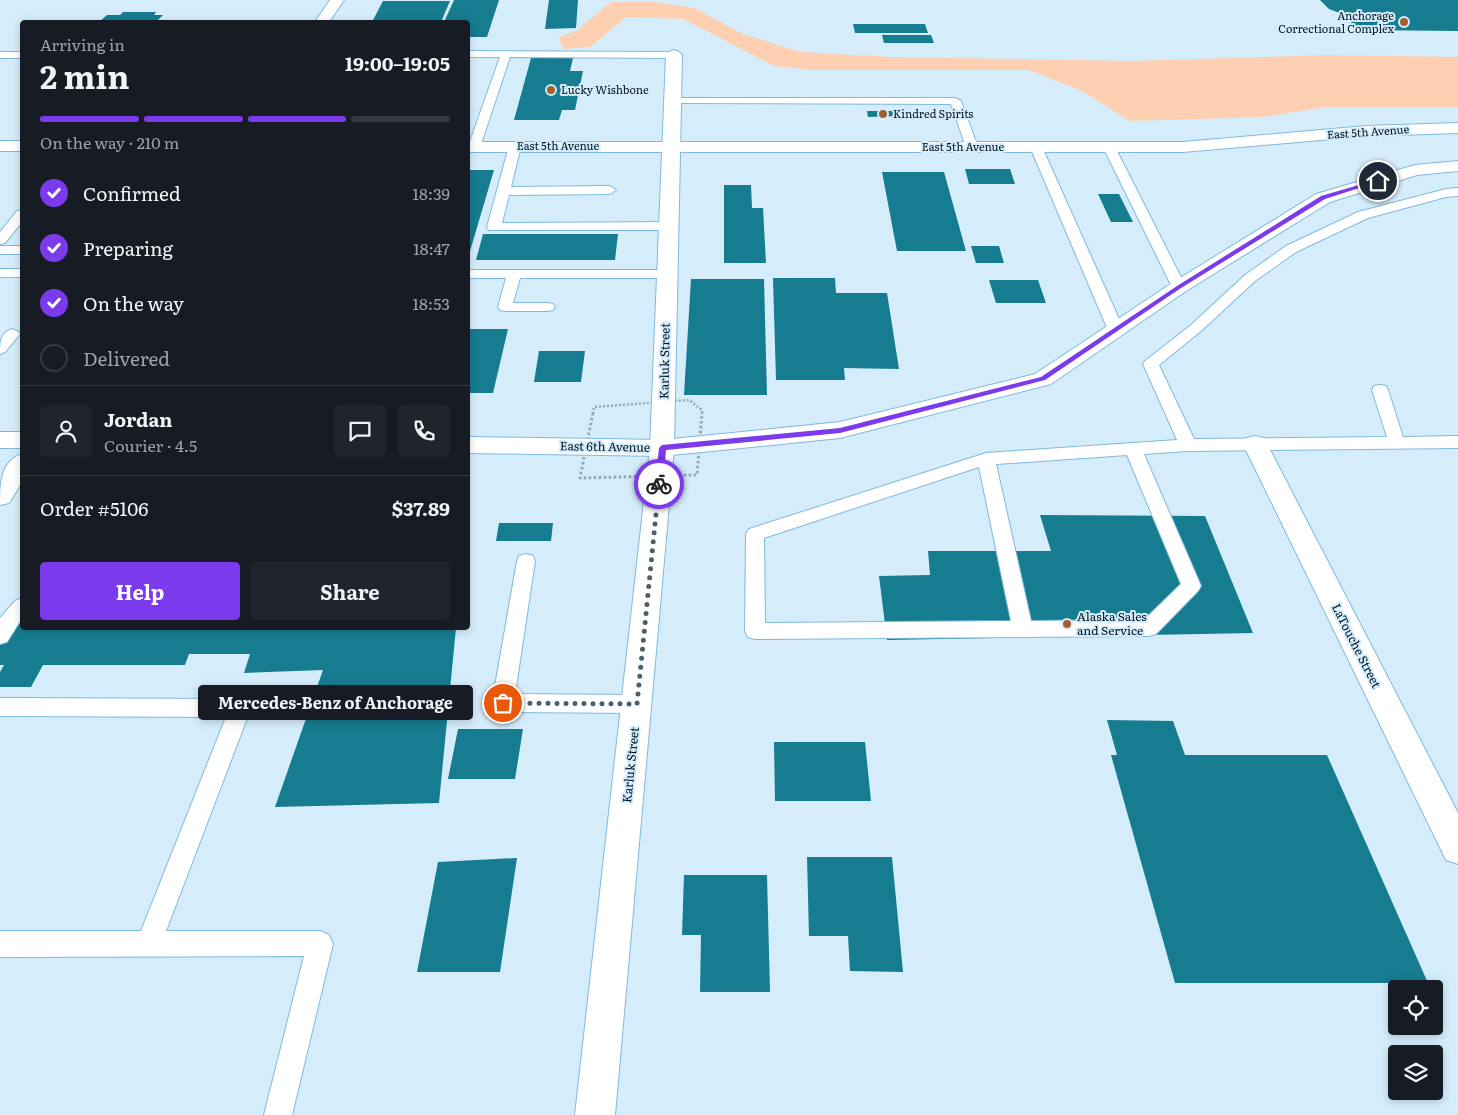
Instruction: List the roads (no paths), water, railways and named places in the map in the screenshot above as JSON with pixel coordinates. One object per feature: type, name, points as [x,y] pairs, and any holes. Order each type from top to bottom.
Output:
[{"type":"main road","points":[[323,20],[337,0]]},
{"type":"main road","name":"Karluk Street","points":[[595,1115],[662,448],[674,55]]},
{"type":"main road","name":"East 5th Avenue","points":[[471,147],[1183,147],[1366,130],[1458,128]]},
{"type":"main road","points":[[0,146],[20,146]]},
{"type":"main road","name":"East 6th Avenue","points":[[470,445],[662,448],[840,430],[1043,379],[1179,287],[1323,198],[1415,170],[1458,166]]},
{"type":"main road","points":[[0,440],[20,440]]},
{"type":"main road","name":"LaTouche Street","points":[[1255,444],[1458,848]]},
{"type":"main road","points":[[0,496],[20,466]]},
{"type":"lane","points":[[470,54],[674,55]]},
{"type":"lane","points":[[471,147],[506,54]]},
{"type":"lane","points":[[0,55],[20,55]]},
{"type":"lane","points":[[672,101],[956,101],[972,147]]},
{"type":"lane","points":[[515,146],[494,227],[668,226]]},
{"type":"lane","points":[[1036,147],[1116,330]]},
{"type":"lane","points":[[1109,147],[1179,287]]},
{"type":"lane","points":[[503,191],[610,190]]},
{"type":"lane","points":[[1188,446],[1151,364],[1196,328],[1250,278],[1291,249],[1363,215],[1446,193],[1458,192]]},
{"type":"lane","points":[[0,240],[20,216]]},
{"type":"lane","points":[[0,250],[20,250]]},
{"type":"lane","points":[[0,273],[20,273]]},
{"type":"lane","points":[[470,274],[667,274]]},
{"type":"lane","points":[[514,274],[505,307],[548,307]]},
{"type":"lane","points":[[0,334],[12,334],[0,349]]},
{"type":"lane","points":[[1380,390],[1397,442]]},
{"type":"lane","points":[[1133,448],[1192,586],[1149,628],[755,631],[755,534],[986,459],[1133,448],[1188,446],[1458,442]]},
{"type":"lane","points":[[986,459],[1023,629]]},
{"type":"lane","points":[[526,561],[503,703],[637,704]]},
{"type":"lane","points":[[0,636],[10,619],[20,608]]},
{"type":"lane","points":[[0,707],[240,708],[149,943]]},
{"type":"lane","points":[[0,944],[320,944],[278,1115]]},
{"type":"place","name":"Anchorage Correctional Complex","points":[[1404,22]]},
{"type":"place","name":"Lucky Wishbone","points":[[551,90]]},
{"type":"place","name":"Kindred Spirits","points":[[883,114]]},
{"type":"place","name":"Alaska Sales and Service","points":[[1067,624]]},
{"type":"place","name":"Mercedes-Benz of Anchorage","points":[[503,703]]}]
